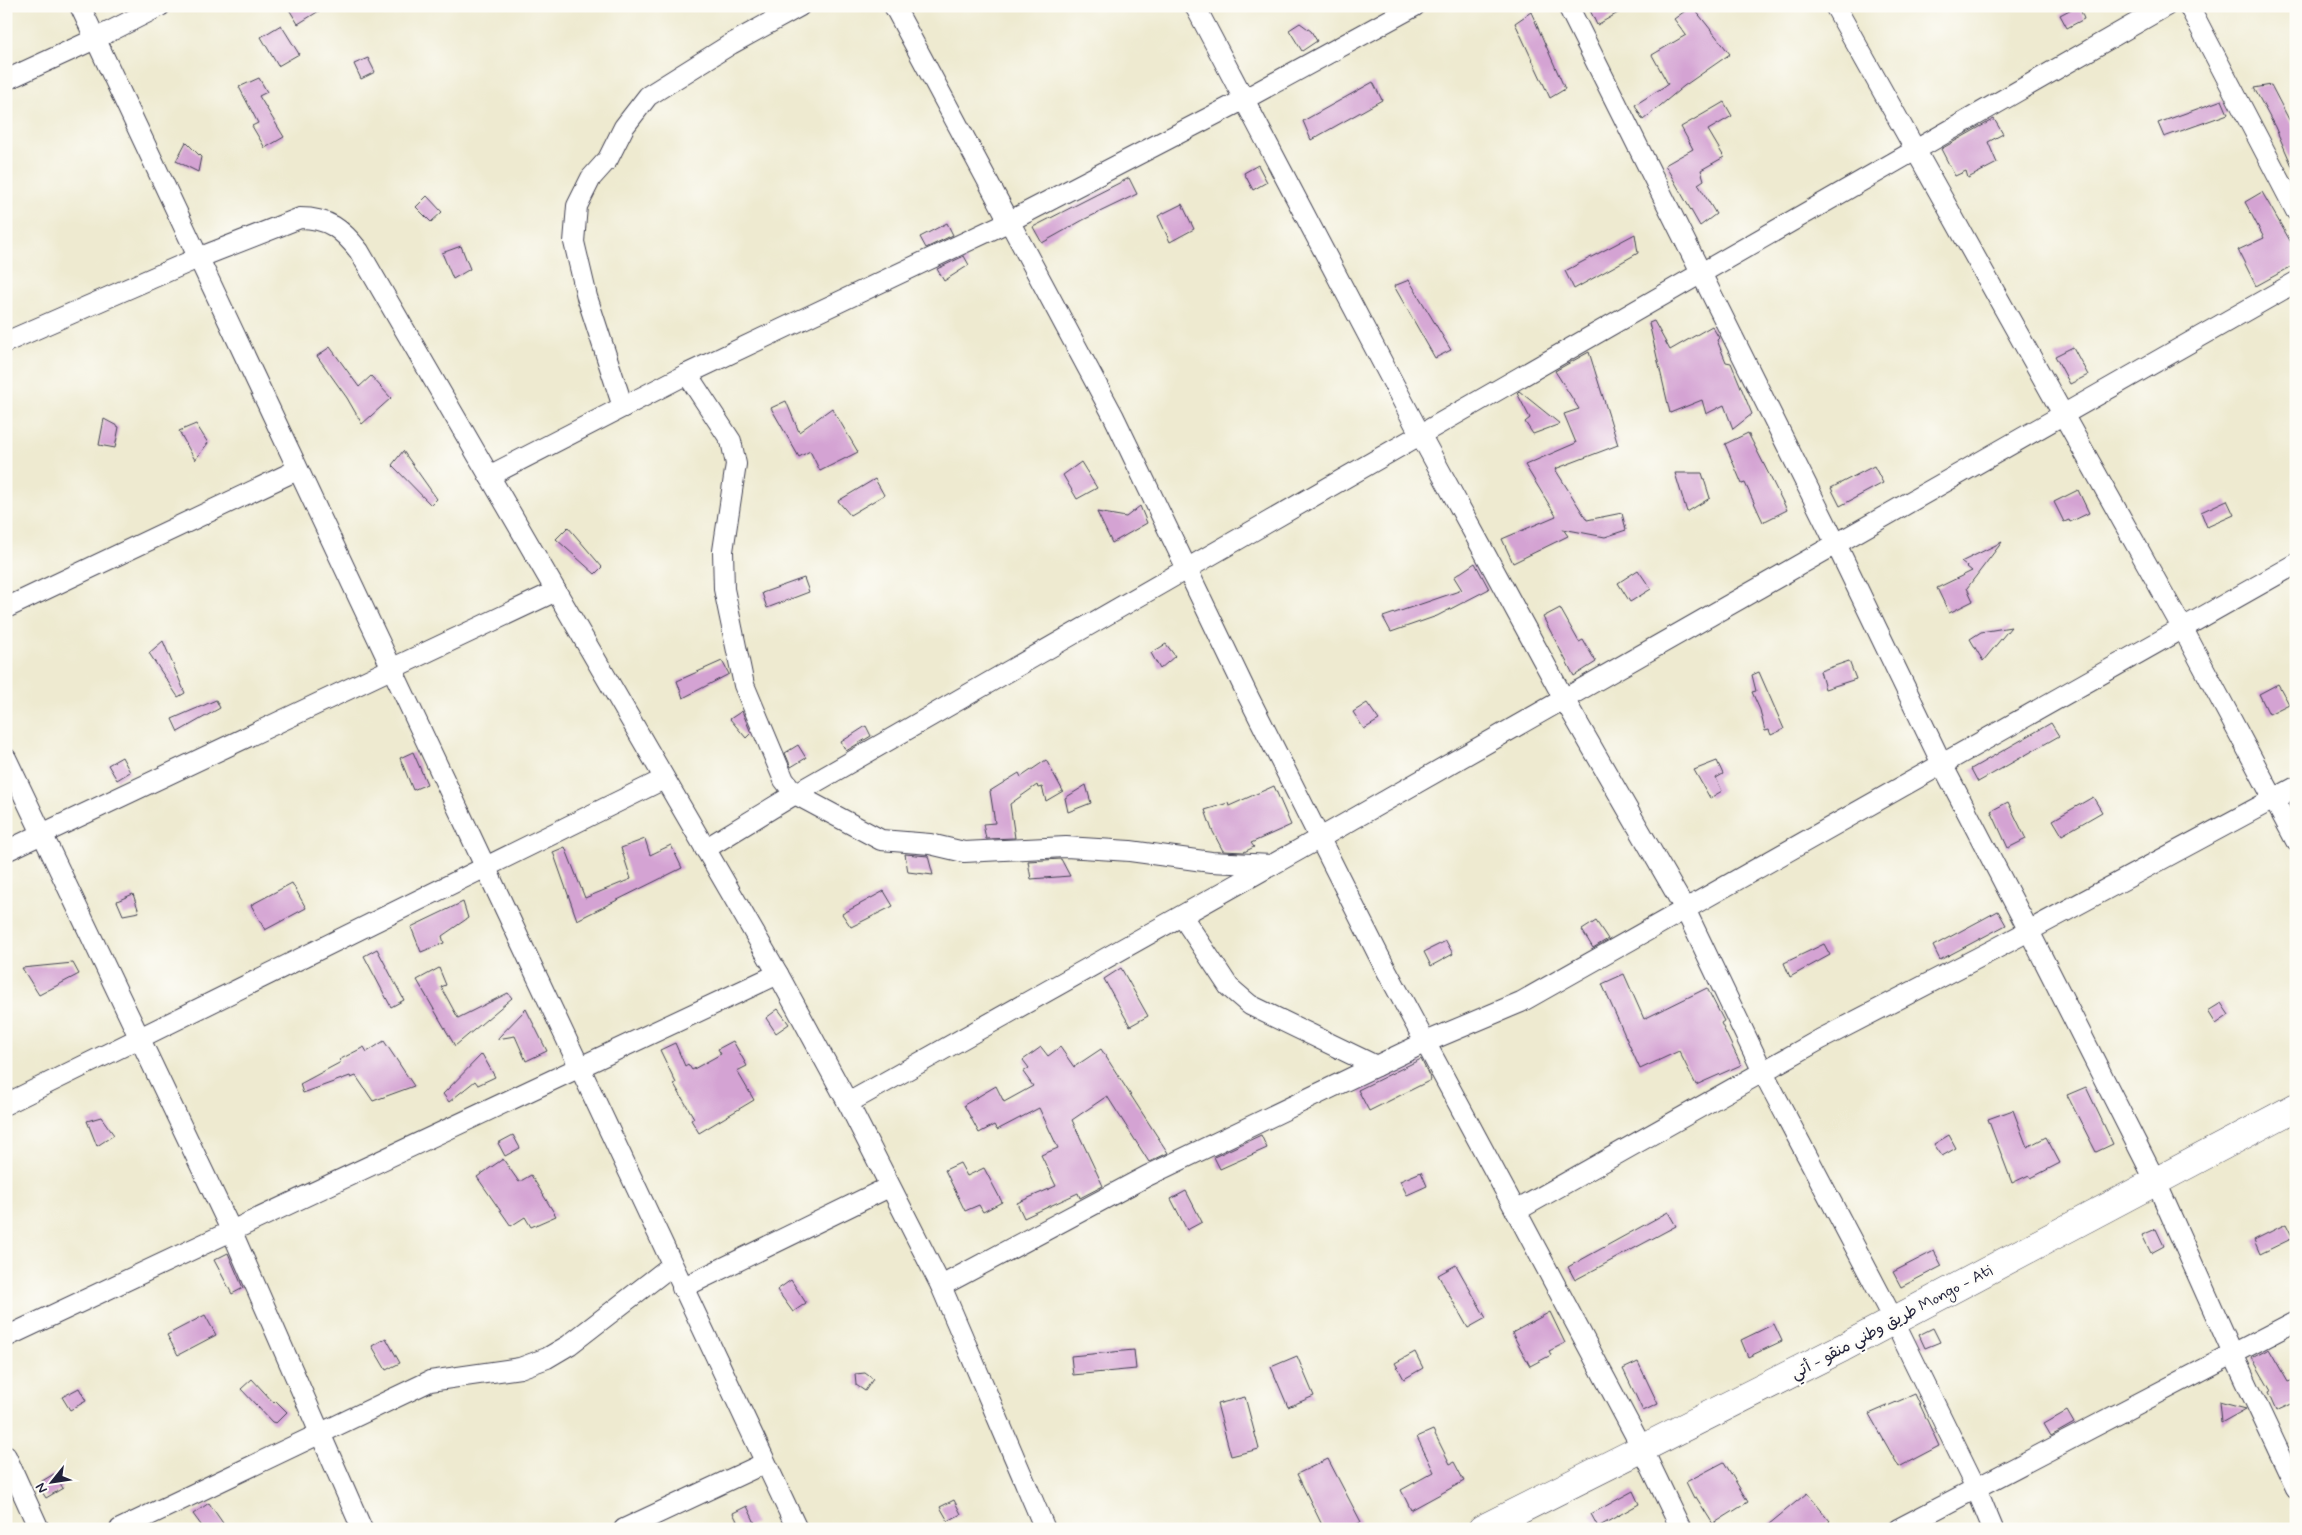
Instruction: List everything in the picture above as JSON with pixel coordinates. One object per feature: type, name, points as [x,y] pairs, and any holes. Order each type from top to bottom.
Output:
[{"type":"main road","name":"طريق وطني منقو - أتي Mongo - Ati","points":[[1482,1529],[1894,1321],[2296,1107]]},
{"type":"street","points":[[80,6],[390,669],[486,865],[580,1065],[671,1266],[797,1529]]},
{"type":"street","points":[[6,80],[95,39],[160,6]]},
{"type":"street","points":[[622,407],[587,297],[574,242],[577,206],[591,178],[608,159],[624,127],[648,96],[731,44],[800,6]]},
{"type":"street","points":[[894,6],[941,97],[1010,221],[1114,417],[1320,838],[1642,1448],[1681,1529]]},
{"type":"street","points":[[1195,6],[1242,100],[1420,434],[1564,699],[1685,909],[1764,1072],[1894,1321],[1976,1488],[1993,1529]]},
{"type":"street","points":[[489,476],[687,374],[1010,221],[1242,100],[1415,6]]},
{"type":"street","points":[[1568,6],[1836,544],[1942,766],[2030,931],[2156,1182],[2233,1354],[2296,1488]]},
{"type":"street","points":[[1835,6],[2183,629],[2296,841]]},
{"type":"street","points":[[705,849],[795,794],[2166,6]]},
{"type":"street","points":[[2189,6],[2296,211]]},
{"type":"street","points":[[6,342],[198,258],[300,218],[315,218],[330,222],[345,233],[359,251],[778,974],[848,1103],[889,1187],[941,1286],[1045,1529]]},
{"type":"street","points":[[848,1103],[1320,838],[2296,282]]},
{"type":"street","points":[[687,374],[731,441],[736,464],[723,551],[724,589],[744,685],[784,780],[795,794],[882,840],[930,844],[964,852],[1066,847],[1130,851],[1211,862],[1272,865]]},
{"type":"street","points":[[6,608],[297,470]]},
{"type":"street","points":[[941,1286],[1147,1176],[1426,1042],[1521,1002],[1877,800],[1942,766],[2296,564]]},
{"type":"street","points":[[6,851],[556,591]]},
{"type":"street","points":[[6,758],[232,1232],[362,1529]]},
{"type":"street","points":[[6,1104],[486,865],[664,779]]},
{"type":"street","points":[[1516,1211],[1821,1039],[2030,931],[2296,787]]},
{"type":"street","points":[[1182,916],[1229,987],[1250,1005],[1376,1066]]},
{"type":"street","points":[[6,1336],[232,1232],[580,1065],[778,974]]},
{"type":"street","points":[[682,1288],[889,1187]]},
{"type":"street","points":[[120,1529],[430,1381],[520,1368],[547,1358],[569,1345],[671,1266]]},
{"type":"street","points":[[1898,1529],[2296,1322]]},
{"type":"street","points":[[6,1456],[39,1529]]},
{"type":"street","points":[[624,1529],[766,1463]]},
{"type":"building","points":[[287,6],[327,6],[298,24]]},
{"type":"building","points":[[1588,6],[1630,6],[1597,25]]},
{"type":"building","points":[[1692,6],[1730,54],[1684,86],[1643,120],[1635,105],[1668,84],[1652,55],[1686,35],[1674,19]]},
{"type":"building","points":[[2079,6],[2084,19],[2067,28],[2060,15]]},
{"type":"building","points":[[1531,12],[1565,89],[1550,98],[1515,23]]},
{"type":"building","points":[[1300,23],[1311,31],[1317,41],[1302,51],[1289,30]]},
{"type":"building","points":[[281,25],[299,54],[278,66],[261,37]]},
{"type":"building","points":[[368,58],[375,72],[361,79],[354,64]]},
{"type":"building","points":[[259,78],[267,92],[259,96],[284,137],[265,148],[252,126],[258,123],[239,87]]},
{"type":"building","points":[[1373,82],[1382,100],[1311,140],[1303,121]]},
{"type":"building","points":[[2271,85],[2296,133],[2296,175],[2275,127],[2254,88]]},
{"type":"building","points":[[2222,100],[2228,114],[2164,137],[2158,123]]},
{"type":"building","points":[[1724,102],[1732,116],[1708,130],[1724,157],[1701,170],[1704,180],[1698,184],[1716,214],[1700,226],[1665,165],[1693,149],[1681,127]]},
{"type":"building","points":[[1994,119],[2003,134],[1988,142],[1997,163],[1968,178],[1966,171],[1955,176],[1941,149]]},
{"type":"building","points":[[186,142],[201,157],[198,172],[176,161]]},
{"type":"building","points":[[1258,165],[1267,182],[1253,190],[1244,173]]},
{"type":"building","points":[[1129,178],[1137,194],[1083,220],[1042,243],[1033,227]]},
{"type":"building","points":[[2262,192],[2296,251],[2296,264],[2256,286],[2238,250],[2264,238],[2245,202]]},
{"type":"building","points":[[427,196],[442,212],[431,222],[416,207]]},
{"type":"building","points":[[1182,204],[1194,229],[1170,242],[1158,216]]},
{"type":"building","points":[[947,223],[953,235],[926,248],[920,237]]},
{"type":"building","points":[[1635,234],[1638,253],[1574,289],[1565,271]]},
{"type":"building","points":[[461,246],[470,269],[453,279],[442,253]]},
{"type":"building","points":[[964,256],[969,265],[944,281],[937,269]]},
{"type":"building","points":[[1409,280],[1451,350],[1435,358],[1394,286]]},
{"type":"building","points":[[1654,321],[1670,350],[1712,326],[1719,338],[1717,340],[1726,362],[1731,363],[1752,414],[1733,429],[1724,405],[1706,414],[1702,400],[1670,413],[1649,323]]},
{"type":"building","points":[[330,347],[359,387],[371,376],[391,398],[362,424],[347,398],[317,356]]},
{"type":"building","points":[[2073,347],[2088,375],[2070,384],[2055,356]]},
{"type":"building","points":[[1589,352],[1618,445],[1555,469],[1587,520],[1622,513],[1626,530],[1605,537],[1563,529],[1568,536],[1513,563],[1502,539],[1556,516],[1525,465],[1576,443],[1564,414],[1579,409],[1555,371]]},
{"type":"building","points":[[1519,391],[1560,424],[1533,434],[1525,422],[1530,418],[1517,393]]},
{"type":"building","points":[[786,401],[799,432],[832,408],[858,452],[820,471],[810,451],[799,457],[771,408]]},
{"type":"building","points":[[104,419],[119,427],[115,448],[99,445]]},
{"type":"building","points":[[196,424],[208,443],[195,460],[179,431]]},
{"type":"building","points":[[1748,433],[1787,510],[1763,522],[1745,483],[1742,484],[1725,444]]},
{"type":"building","points":[[403,451],[437,499],[431,505],[392,465]]},
{"type":"building","points":[[1081,462],[1097,488],[1077,499],[1063,475]]},
{"type":"building","points":[[1874,466],[1883,483],[1840,506],[1831,488]]},
{"type":"building","points":[[1675,473],[1702,473],[1710,498],[1687,512]]},
{"type":"building","points":[[875,479],[884,495],[850,515],[838,501]]},
{"type":"building","points":[[2078,490],[2089,513],[2070,522],[2069,520],[2064,522],[2054,502]]},
{"type":"building","points":[[2227,500],[2234,515],[2207,527],[2201,512]]},
{"type":"building","points":[[1140,506],[1147,523],[1112,543],[1097,512],[1126,517]]},
{"type":"building","points":[[568,527],[602,567],[595,574],[556,539]]},
{"type":"building","points":[[2002,542],[1967,588],[1973,601],[1949,613],[1937,588],[1972,571],[1961,562]]},
{"type":"building","points":[[1475,563],[1489,589],[1437,616],[1391,632],[1383,617],[1462,590],[1454,577]]},
{"type":"building","points":[[1638,570],[1651,589],[1630,602],[1618,583]]},
{"type":"building","points":[[804,578],[809,592],[767,608],[762,593]]},
{"type":"building","points":[[1560,608],[1579,642],[1583,640],[1596,662],[1574,676],[1543,617]]},
{"type":"building","points":[[2011,627],[1983,661],[1970,639],[1981,632]]},
{"type":"building","points":[[163,641],[185,693],[178,697],[149,653]]},
{"type":"building","points":[[1166,644],[1175,656],[1160,669],[1151,653]]},
{"type":"building","points":[[722,661],[729,674],[683,698],[677,681]]},
{"type":"building","points":[[1849,661],[1856,679],[1825,689],[1820,671]]},
{"type":"building","points":[[1759,672],[1784,729],[1771,735],[1769,730],[1765,731],[1760,710],[1752,692],[1756,691],[1752,675]]},
{"type":"building","points":[[2278,684],[2289,704],[2269,714],[2259,694]]},
{"type":"building","points":[[216,700],[220,708],[178,732],[172,719]]},
{"type":"building","points":[[1367,703],[1379,720],[1364,729],[1353,712]]},
{"type":"building","points":[[742,711],[751,733],[746,738],[730,719]]},
{"type":"building","points":[[2051,723],[2059,736],[1978,782],[1971,769]]},
{"type":"building","points":[[866,726],[871,736],[846,751],[841,742]]},
{"type":"building","points":[[798,745],[806,758],[791,767],[785,753]]},
{"type":"building","points":[[413,752],[427,784],[413,790],[400,758]]},
{"type":"building","points":[[122,757],[130,772],[117,780],[108,765]]},
{"type":"building","points":[[1046,760],[1063,791],[1046,801],[1042,787],[1038,788],[1037,785],[1010,804],[1015,838],[986,839],[983,824],[995,823],[990,791],[1019,773],[1021,777]]},
{"type":"building","points":[[1717,761],[1723,774],[1716,778],[1722,791],[1710,798],[1694,770]]},
{"type":"building","points":[[1086,785],[1091,803],[1068,812],[1065,798]]},
{"type":"building","points":[[1274,786],[1291,825],[1251,843],[1254,847],[1244,852],[1223,851],[1212,830],[1205,810],[1228,803],[1229,806]]},
{"type":"building","points":[[2093,797],[2102,812],[2062,835],[2053,820]]},
{"type":"building","points":[[2008,802],[2026,839],[2008,848],[1991,811]]},
{"type":"building","points":[[645,839],[650,855],[671,845],[682,868],[577,920],[553,852],[565,847],[585,898],[631,879],[621,848]]},
{"type":"building","points":[[905,854],[928,856],[933,875],[908,872]]},
{"type":"building","points":[[1061,859],[1070,876],[1031,879],[1028,861]]},
{"type":"building","points":[[292,883],[306,908],[265,930],[251,905]]},
{"type":"building","points":[[884,891],[893,906],[851,927],[842,914]]},
{"type":"building","points":[[133,894],[139,912],[123,915],[117,901]]},
{"type":"building","points":[[463,902],[468,918],[442,936],[444,943],[421,952],[411,927]]},
{"type":"building","points":[[1998,911],[2006,925],[1940,960],[1933,946]]},
{"type":"building","points":[[1596,921],[1608,939],[1593,948],[1582,930]]},
{"type":"building","points":[[1446,941],[1453,954],[1431,966],[1424,952]]},
{"type":"building","points":[[1824,944],[1830,955],[1790,977],[1784,963]]},
{"type":"building","points":[[377,949],[404,1000],[391,1007],[364,956]]},
{"type":"building","points":[[73,963],[79,974],[39,995],[22,968]]},
{"type":"building","points":[[439,968],[446,985],[441,987],[458,1018],[508,993],[512,998],[455,1046],[417,980]]},
{"type":"building","points":[[1121,968],[1148,1016],[1130,1026],[1104,979]]},
{"type":"building","points":[[1624,974],[1644,1019],[1707,988],[1724,1021],[1721,1023],[1741,1065],[1696,1085],[1679,1051],[1640,1069],[1602,984]]},
{"type":"building","points":[[2221,1003],[2229,1015],[2216,1024],[2208,1011]]},
{"type":"building","points":[[526,1009],[547,1051],[526,1061],[515,1036],[497,1039]]},
{"type":"building","points":[[778,1009],[789,1024],[776,1033],[766,1018]]},
{"type":"building","points":[[384,1041],[414,1086],[373,1101],[356,1076],[351,1078],[350,1076],[303,1093],[300,1084],[364,1047],[367,1052]]},
{"type":"building","points":[[733,1041],[747,1066],[737,1071],[754,1100],[699,1133],[691,1120],[694,1118],[674,1084],[676,1083],[660,1050],[675,1043],[685,1066],[688,1064],[692,1070],[721,1054],[718,1049]]},
{"type":"building","points":[[1041,1047],[1048,1056],[1060,1047],[1074,1067],[1101,1049],[1168,1153],[1149,1162],[1107,1096],[1072,1120],[1103,1186],[1080,1198],[1078,1193],[1024,1218],[1017,1203],[1056,1186],[1041,1155],[1058,1148],[1039,1108],[997,1130],[994,1125],[979,1133],[964,1105],[996,1086],[1004,1102],[1033,1086],[1023,1072],[1029,1068],[1023,1060]]},
{"type":"building","points":[[482,1054],[495,1077],[478,1085],[475,1081],[449,1102],[443,1094]]},
{"type":"building","points":[[1421,1059],[1431,1080],[1369,1111],[1358,1090]]},
{"type":"building","points":[[2086,1087],[2113,1144],[2096,1152],[2067,1095]]},
{"type":"building","points":[[2013,1110],[2027,1147],[2046,1137],[2060,1163],[2031,1178],[2029,1175],[2012,1183],[1988,1119]]},
{"type":"building","points":[[101,1117],[114,1135],[97,1146],[87,1121]]},
{"type":"building","points":[[513,1135],[520,1148],[505,1156],[498,1143]]},
{"type":"building","points":[[1261,1135],[1267,1148],[1220,1169],[1214,1157]]},
{"type":"building","points":[[1949,1135],[1956,1148],[1942,1156],[1934,1144]]},
{"type":"building","points":[[503,1159],[519,1182],[531,1175],[556,1216],[531,1227],[525,1217],[511,1226],[477,1177]]},
{"type":"building","points":[[960,1163],[967,1176],[984,1168],[1002,1202],[983,1212],[979,1205],[965,1211],[945,1170]]},
{"type":"building","points":[[1421,1172],[1427,1186],[1407,1195],[1400,1181]]},
{"type":"building","points":[[1186,1191],[1202,1222],[1187,1230],[1171,1199]]},
{"type":"building","points":[[1668,1212],[1676,1226],[1575,1280],[1568,1267]]},
{"type":"building","points":[[2286,1224],[2293,1238],[2260,1254],[2254,1240]]},
{"type":"building","points":[[2156,1229],[2164,1246],[2151,1253],[2142,1235]]},
{"type":"building","points":[[1934,1251],[1942,1266],[1901,1287],[1893,1272]]},
{"type":"building","points":[[228,1253],[243,1288],[232,1294],[214,1260]]},
{"type":"building","points":[[1456,1265],[1486,1318],[1468,1328],[1438,1275]]},
{"type":"building","points":[[791,1280],[806,1303],[793,1312],[777,1290]]},
{"type":"building","points":[[1550,1312],[1565,1343],[1549,1351],[1551,1355],[1530,1366],[1512,1333]]},
{"type":"building","points":[[205,1315],[216,1335],[178,1355],[167,1335]]},
{"type":"building","points":[[1774,1324],[1782,1341],[1748,1357],[1741,1340]]},
{"type":"building","points":[[1933,1328],[1940,1342],[1925,1348],[1919,1335]]},
{"type":"building","points":[[386,1338],[400,1363],[386,1370],[372,1346]]},
{"type":"building","points":[[2269,1349],[2288,1382],[2296,1379],[2296,1402],[2276,1411],[2268,1393],[2271,1391],[2252,1358]]},
{"type":"building","points":[[1134,1350],[1136,1369],[1073,1375],[1071,1356]]},
{"type":"building","points":[[1415,1352],[1423,1368],[1404,1379],[1395,1363]]},
{"type":"building","points":[[1297,1356],[1314,1396],[1288,1407],[1271,1367]]},
{"type":"building","points":[[1638,1362],[1658,1404],[1643,1411],[1623,1369]]},
{"type":"building","points":[[865,1373],[873,1379],[865,1391],[856,1385],[855,1374]]},
{"type":"building","points":[[252,1379],[274,1403],[276,1401],[287,1412],[276,1423],[272,1422],[241,1389]]},
{"type":"building","points":[[79,1388],[86,1401],[70,1410],[62,1397]]},
{"type":"building","points":[[1915,1394],[1939,1446],[1899,1467],[1869,1414]]},
{"type":"building","points":[[1245,1397],[1259,1449],[1231,1456],[1217,1404]]},
{"type":"building","points":[[2219,1402],[2246,1409],[2221,1423]]},
{"type":"building","points":[[2067,1411],[2074,1423],[2051,1436],[2044,1424]]},
{"type":"building","points":[[1433,1430],[1450,1464],[1454,1462],[1464,1481],[1411,1510],[1401,1490],[1434,1472],[1417,1437]]},
{"type":"building","points":[[1328,1459],[1361,1522],[1348,1529],[1324,1529],[1297,1474]]},
{"type":"building","points":[[1724,1462],[1748,1502],[1713,1524],[1696,1497],[1694,1498],[1686,1482]]},
{"type":"building","points":[[54,1474],[63,1488],[46,1498],[37,1484]]},
{"type":"building","points":[[1633,1491],[1639,1504],[1598,1527],[1591,1514]]},
{"type":"building","points":[[1807,1493],[1830,1521],[1821,1529],[1763,1529]]},
{"type":"building","points":[[954,1500],[961,1514],[948,1521],[940,1507]]},
{"type":"building","points":[[209,1503],[227,1529],[204,1529],[193,1514]]},
{"type":"building","points":[[747,1506],[755,1523],[741,1529],[733,1513]]}]
